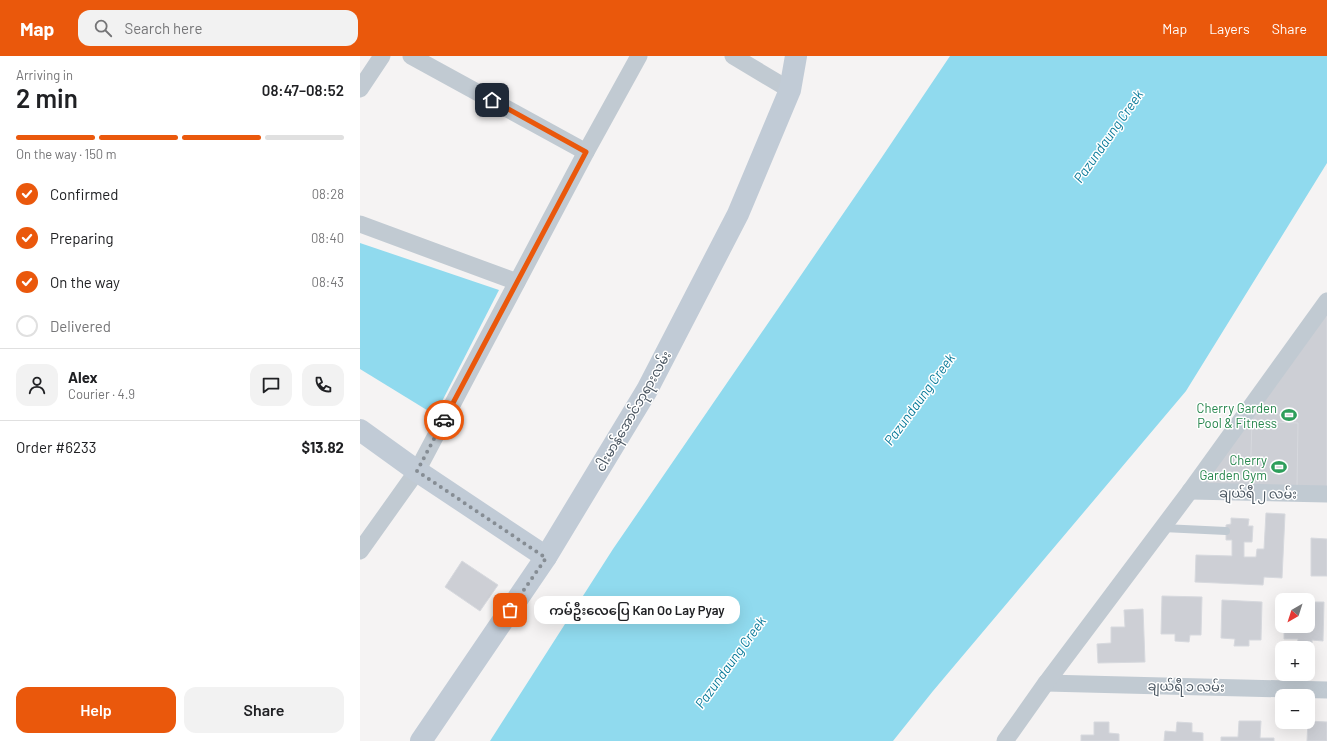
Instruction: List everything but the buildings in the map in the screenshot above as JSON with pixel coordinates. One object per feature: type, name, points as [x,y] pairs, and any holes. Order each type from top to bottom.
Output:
[{"type":"main road","name":"ငါးမာန်အောင်ဘုရားလမ်း","points":[[421,741],[546,558],[647,390],[738,214],[790,90],[796,56]]},
{"type":"main road","points":[[360,430],[417,471],[546,558]]},
{"type":"street","points":[[360,89],[382,56]]},
{"type":"street","points":[[411,56],[586,152]]},
{"type":"street","points":[[360,551],[417,471],[586,152],[640,56]]},
{"type":"street","points":[[733,56],[790,90]]},
{"type":"street","points":[[360,224],[517,282]]},
{"type":"street","points":[[1004,741],[1190,491],[1327,303]]},
{"type":"street","name":"ချယ်ရီ ၂ လမ်း","points":[[1190,491],[1327,494]]},
{"type":"street","name":"ချယ်ရီ ၁ လမ်း","points":[[1046,683],[1327,690]]},
{"type":"lane","points":[[1162,528],[1226,531]]},
{"type":"water","name":"Pazundaung Creek","points":[[950,56],[1327,56],[1327,163],[1186,391],[933,691],[893,741],[490,741],[613,549]]},
{"type":"water","points":[[360,243],[499,290],[435,415],[360,369]]},
{"type":"way so far","points":[[444,420],[417,471],[546,558],[510,610]]},
{"type":"place","name":"Cherry Garden Pool & Fitness","points":[[1289,415]]},
{"type":"place","name":"Cherry Garden Gym","points":[[1279,467]]},
{"type":"place","name":"ကမ်ဦးလေပြေ Kan Oo Lay Pyay","points":[[510,610]]},
{"type":"route","points":[[444,420],[586,152],[492,100]]}]
